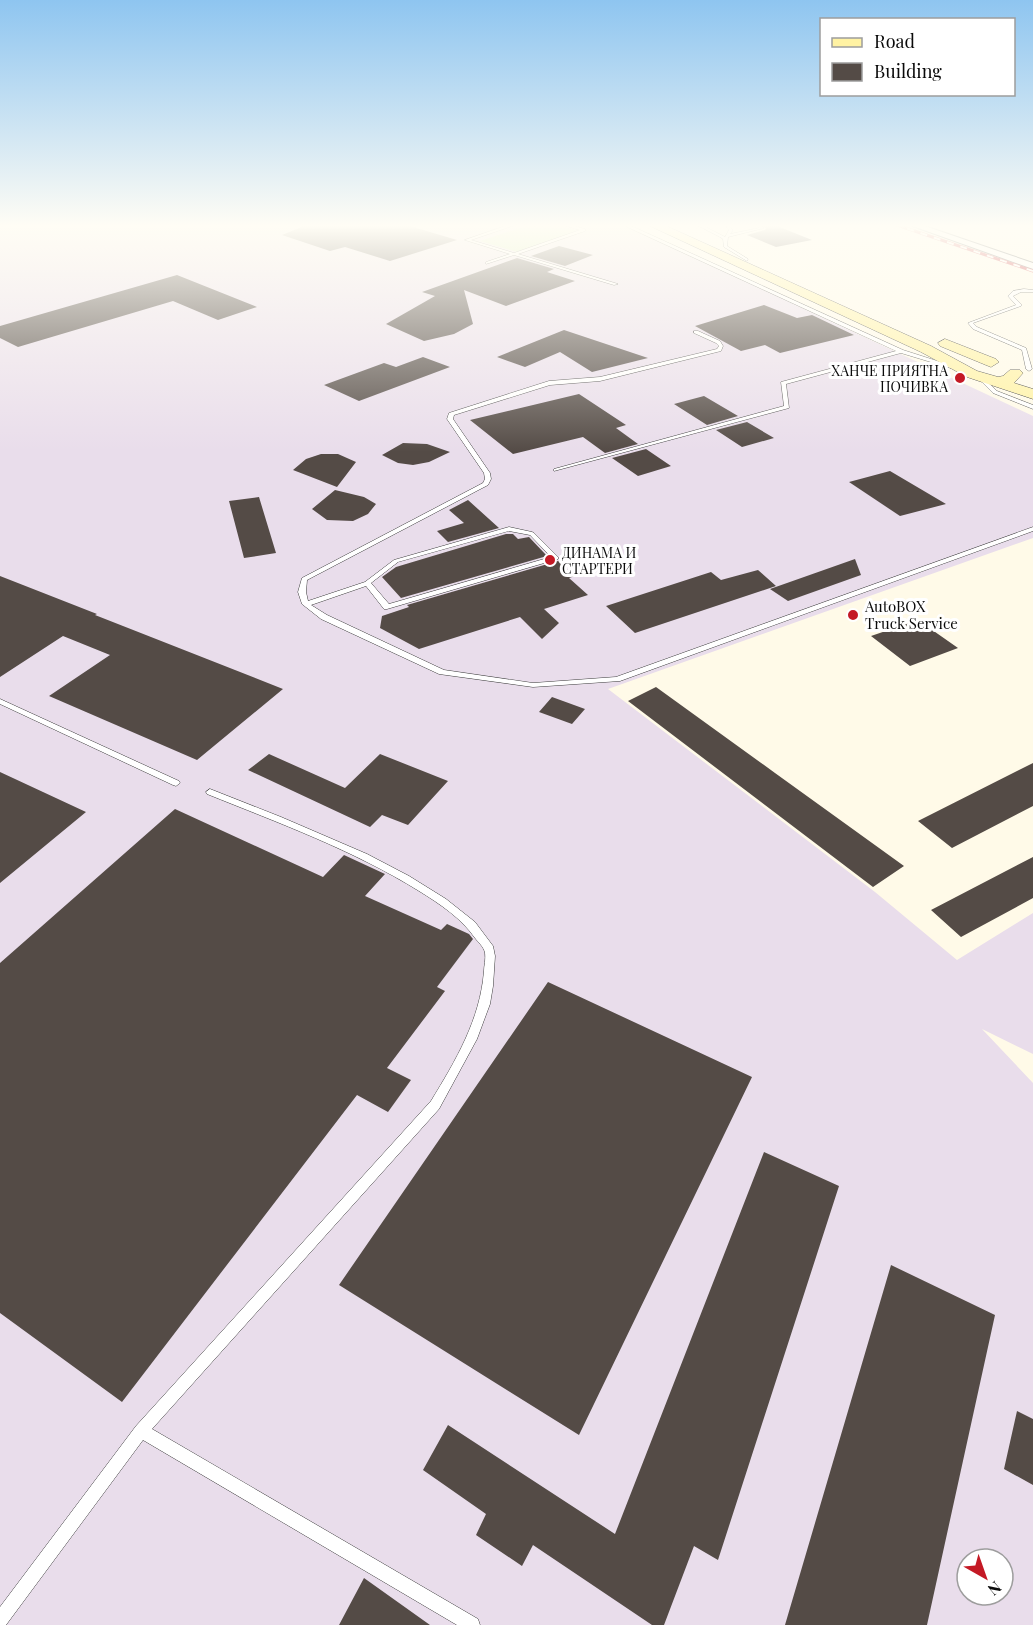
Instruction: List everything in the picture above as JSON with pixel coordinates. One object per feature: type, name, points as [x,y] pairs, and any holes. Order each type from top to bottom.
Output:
[{"type":"main road","points":[[818,300],[926,349],[987,380],[1033,394]]},
{"type":"main road","points":[[842,300],[991,362],[1025,373]]},
{"type":"main road","points":[[964,369],[972,362],[991,362]]},
{"type":"main road","points":[[987,380],[1010,379],[1025,373]]},
{"type":"lane","points":[[789,300],[901,351],[964,369]]},
{"type":"lane","points":[[1014,300],[1019,305],[970,323],[970,326],[1024,349],[1025,373]]},
{"type":"lane","points":[[696,332],[718,342],[721,346],[719,350],[600,379],[549,383],[451,414],[450,419],[487,473],[486,484],[303,579],[302,592],[306,604],[324,617],[442,672],[533,686],[617,679],[1033,529]]},
{"type":"lane","points":[[556,470],[787,407],[783,383],[901,351]]},
{"type":"lane","points":[[987,380],[995,392],[1033,407]]},
{"type":"lane","points":[[306,604],[368,583],[396,561],[509,529],[532,534],[556,558],[387,607],[368,583]]},
{"type":"lane","points":[[0,701],[176,783]]},
{"type":"lane","points":[[0,1620],[141,1431],[435,1105],[470,1044],[489,991],[489,950],[465,918],[433,894],[365,857],[210,792]]},
{"type":"lane","points":[[141,1431],[472,1625]]},
{"type":"shaded area","points":[[0,300],[785,300],[1033,416],[1033,538],[608,689],[875,892],[957,960],[1033,913],[1033,1054],[982,1029],[1033,1083],[1033,1625],[0,1625]]},
{"type":"building","points":[[91,300],[239,300],[257,307],[218,320],[173,301],[18,347],[0,338],[0,326]]},
{"type":"building","points":[[428,300],[467,300],[473,324],[454,334],[424,341],[386,324]]},
{"type":"building","points":[[490,300],[523,300],[506,306]]},
{"type":"building","points":[[764,305],[797,318],[812,315],[854,335],[780,353],[765,345],[741,351],[695,326]]},
{"type":"building","points":[[564,330],[648,358],[592,372],[560,352],[525,367],[497,357]]},
{"type":"building","points":[[423,357],[450,367],[359,401],[324,385],[384,363],[396,367]]},
{"type":"building","points":[[579,394],[626,425],[616,428],[638,444],[605,453],[583,437],[513,454],[470,420]]},
{"type":"building","points":[[704,396],[738,416],[707,425],[674,404]]},
{"type":"building","points":[[747,422],[774,438],[742,447],[716,430]]},
{"type":"building","points":[[403,443],[427,444],[450,452],[429,462],[413,465],[398,463],[382,455]]},
{"type":"building","points":[[646,449],[671,466],[638,476],[612,458]]},
{"type":"building","points":[[321,454],[338,454],[356,462],[337,487],[293,470],[306,459]]},
{"type":"building","points":[[890,471],[946,504],[900,516],[849,482]]},
{"type":"building","points":[[335,490],[364,497],[376,504],[368,514],[353,521],[327,520],[312,509]]},
{"type":"building","points":[[259,497],[276,553],[244,558],[229,501]]},
{"type":"building","points":[[468,500],[499,528],[448,542],[437,531],[464,523],[449,510]]},
{"type":"building","points":[[506,534],[513,534],[518,539],[529,537],[547,556],[401,598],[382,577],[396,567]]},
{"type":"building","points":[[855,559],[861,575],[788,601],[770,589]]},
{"type":"building","points":[[558,561],[575,576],[569,578],[588,595],[544,609],[559,623],[542,639],[520,617],[419,649],[380,628],[382,616],[409,607],[407,605]]},
{"type":"building","points":[[758,570],[776,586],[635,633],[606,606],[711,572],[721,580]]},
{"type":"building","points":[[0,576],[283,689],[197,760],[49,696],[110,655],[63,636],[0,677]]},
{"type":"building","points":[[918,620],[958,648],[910,666],[871,636]]},
{"type":"building","points":[[656,687],[904,866],[873,887],[628,701]]},
{"type":"building","points":[[552,697],[585,709],[572,724],[539,712]]},
{"type":"building","points":[[269,754],[345,788],[380,754],[448,781],[408,825],[382,815],[370,827],[248,770]]},
{"type":"building","points":[[1033,763],[1033,806],[952,848],[918,821]]},
{"type":"building","points":[[0,772],[86,812],[0,883]]},
{"type":"building","points":[[175,809],[323,877],[344,855],[385,874],[365,896],[441,930],[447,924],[469,934],[473,939],[437,987],[445,991],[387,1068],[411,1080],[388,1112],[357,1095],[122,1402],[0,1313],[0,963]]},
{"type":"building","points":[[1033,857],[1033,898],[961,937],[931,910]]},
{"type":"building","points":[[548,982],[752,1077],[579,1435],[339,1285]]},
{"type":"building","points":[[764,1152],[839,1186],[718,1560],[694,1546],[664,1625],[652,1625],[533,1545],[522,1566],[476,1535],[486,1514],[423,1470],[448,1425],[615,1534]]},
{"type":"building","points":[[891,1265],[995,1315],[927,1625],[785,1625]]},
{"type":"building","points":[[1017,1411],[1033,1419],[1033,1485],[1004,1469]]},
{"type":"building","points":[[364,1578],[430,1625],[339,1625]]},
{"type":"place","name":"ХАНЧЕ ПРИЯТНА ПОЧИВКА","points":[[960,378]]},
{"type":"place","name":"ДИНАМА И СТАРТЕРИ","points":[[550,560]]},
{"type":"place","name":"AutoBOX Truck Service","points":[[853,615]]}]
